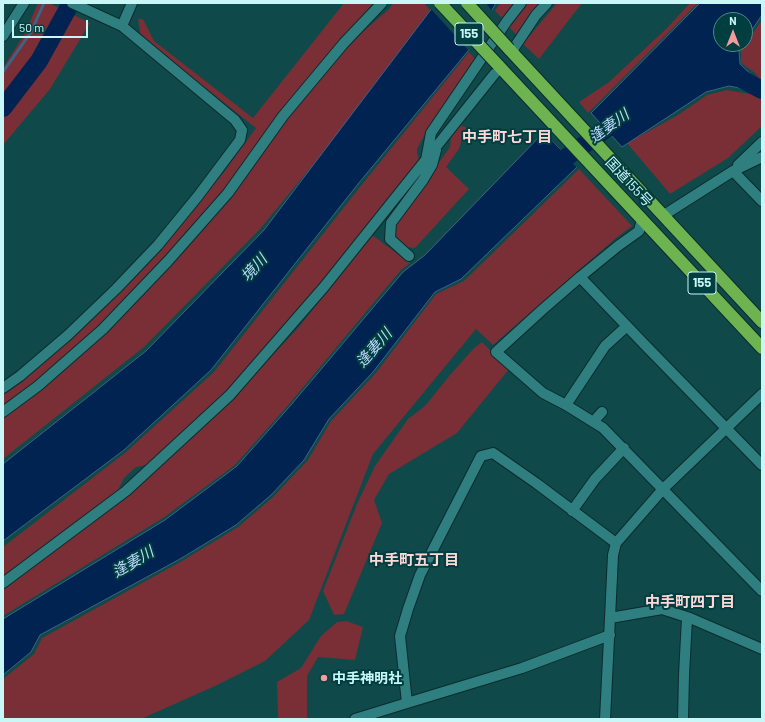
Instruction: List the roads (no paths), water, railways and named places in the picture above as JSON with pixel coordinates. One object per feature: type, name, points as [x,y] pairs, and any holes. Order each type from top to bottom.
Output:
[{"type":"highway","name":"国道155号","points":[[440,3],[762,348]]},
{"type":"highway","name":"国道155号","points":[[468,3],[762,322]]},
{"type":"street","points":[[3,36],[24,3]]},
{"type":"street","points":[[3,388],[20,376],[68,335],[163,239],[198,196],[240,140],[242,130],[235,120],[122,26],[72,3]]},
{"type":"street","points":[[122,26],[132,3]]},
{"type":"street","points":[[3,412],[38,386],[103,329],[168,261],[228,193],[283,116],[344,43],[382,3]]},
{"type":"street","points":[[426,160],[430,133],[521,3]]},
{"type":"street","points":[[512,51],[536,16],[547,3]]},
{"type":"street","points":[[3,583],[126,491],[230,395],[324,287],[500,67]]},
{"type":"street","points":[[733,171],[762,142]]},
{"type":"street","points":[[409,256],[390,239],[391,223],[423,180],[432,165],[437,146]]},
{"type":"street","points":[[661,212],[733,171],[762,157]]},
{"type":"street","points":[[733,171],[762,201]]},
{"type":"street","points":[[642,219],[639,231],[580,277],[496,352],[543,393],[604,428],[762,590]]},
{"type":"street","points":[[580,277],[762,465]]},
{"type":"street","points":[[566,405],[605,346],[627,326]]},
{"type":"street","points":[[605,719],[613,555],[616,543],[664,489],[762,394]]},
{"type":"street","points":[[593,422],[602,412]]},
{"type":"street","points":[[572,511],[595,479],[624,448]]},
{"type":"street","points":[[407,704],[400,636],[408,609],[420,575],[481,456],[493,453],[616,543]]},
{"type":"street","points":[[610,618],[662,609],[762,648]]},
{"type":"street","points":[[683,719],[687,618]]},
{"type":"street","points":[[355,719],[522,668],[610,635]]},
{"type":"water","name":"境川","points":[[436,3],[496,3],[468,51],[358,184],[211,370],[124,450],[3,541],[3,464],[146,351],[264,230]]},
{"type":"water","points":[[700,3],[762,3],[762,15],[753,28],[753,12],[713,12],[713,52],[739,52],[740,64],[760,83],[755,91],[729,86],[706,92],[622,147],[591,113]]},
{"type":"water","points":[[544,132],[577,167],[461,279],[435,292],[373,372],[329,419],[304,460],[271,495],[236,525],[180,559],[40,635],[31,652],[3,675],[3,619],[165,520],[237,466],[291,405],[403,272],[425,255]]},
{"type":"waterway","points":[[3,72],[31,32],[44,3]]},
{"type":"waterway","points":[[3,108],[39,61],[71,3]]},
{"type":"waterway","points":[[736,76],[762,90]]},
{"type":"waterway","name":"逢妻川","points":[[547,171],[626,115]]},
{"type":"place","name":"中手神明社","points":[[324,678]]},
{"type":"district","name":"中手町七丁目","points":[[507,137]]},
{"type":"district","name":"中手町五丁目","points":[[414,560]]},
{"type":"district","name":"中手町四丁目","points":[[690,602]]}]
